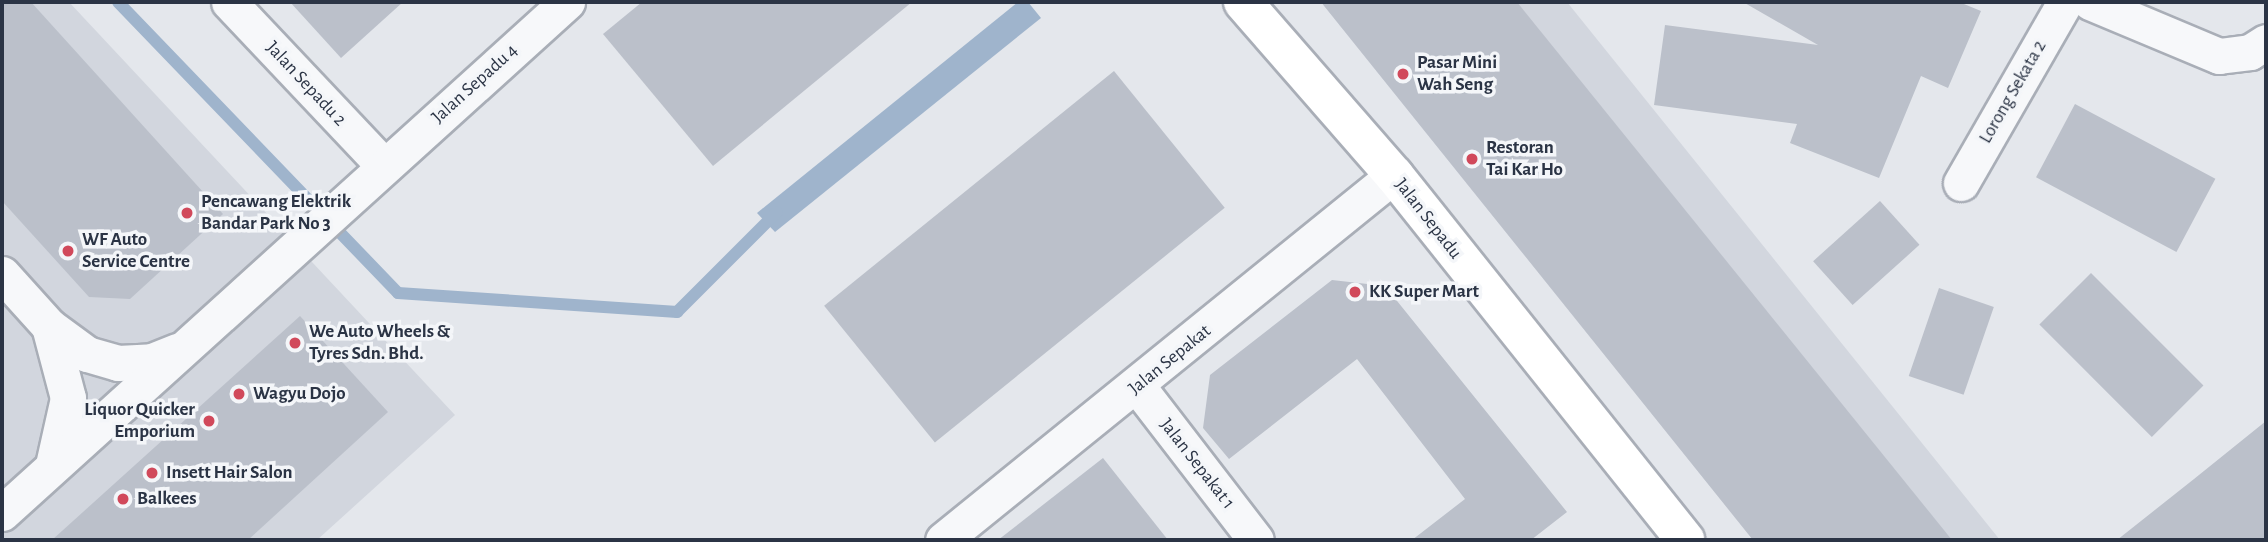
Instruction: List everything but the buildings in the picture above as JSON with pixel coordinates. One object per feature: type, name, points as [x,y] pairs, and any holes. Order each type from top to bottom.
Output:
[{"type":"street","name":"Jalan Sepadu 2","points":[[229,2],[377,172]]},
{"type":"street","name":"Jalan Sepadu 4","points":[[2,513],[307,233],[567,2]]},
{"type":"street","name":"Jalan Sepadu","points":[[1243,2],[1394,175],[1685,540]]},
{"type":"street","name":"Lorong Sekata 2","points":[[1961,183],[2065,2]]},
{"type":"street","points":[[2090,2],[2219,56],[2250,52],[2266,42]]},
{"type":"street","name":"Jalan Sepakat","points":[[943,540],[1138,387],[1394,175]]},
{"type":"street","points":[[2,274],[49,326],[87,354],[118,363],[152,361],[180,349]]},
{"type":"street","points":[[49,326],[68,398],[51,469]]},
{"type":"street","name":"Jalan Sepakat 1","points":[[1138,387],[1256,540]]},
{"type":"shaded area","points":[[2,2],[69,2],[455,415],[317,540],[2,540]]},
{"type":"shaded area","points":[[1321,2],[1567,2],[2000,540],[1753,540]]},
{"type":"water","points":[[1018,2],[1028,2],[1041,18],[775,232],[757,213]]},
{"type":"waterway","points":[[118,2],[398,293],[677,312],[777,212]]},
{"type":"place","name":"Pasar Mini Wah Seng","points":[[1403,74]]},
{"type":"place","name":"Restoran Tai Kar Ho","points":[[1472,159]]},
{"type":"place","name":"Pencawang Elektrik Bandar Park No 3","points":[[187,213]]},
{"type":"place","name":"WF Auto Service Centre","points":[[68,251]]},
{"type":"place","name":"KK Super Mart","points":[[1355,292]]},
{"type":"place","name":"We Auto Wheels & Tyres Sdn. Bhd.","points":[[295,343]]},
{"type":"place","name":"Wagyu Dojo","points":[[239,394]]},
{"type":"place","name":"Liquor Quicker Emporium","points":[[209,421]]},
{"type":"place","name":"Insett Hair Salon","points":[[152,473]]},
{"type":"place","name":"Balkees","points":[[123,499]]}]
